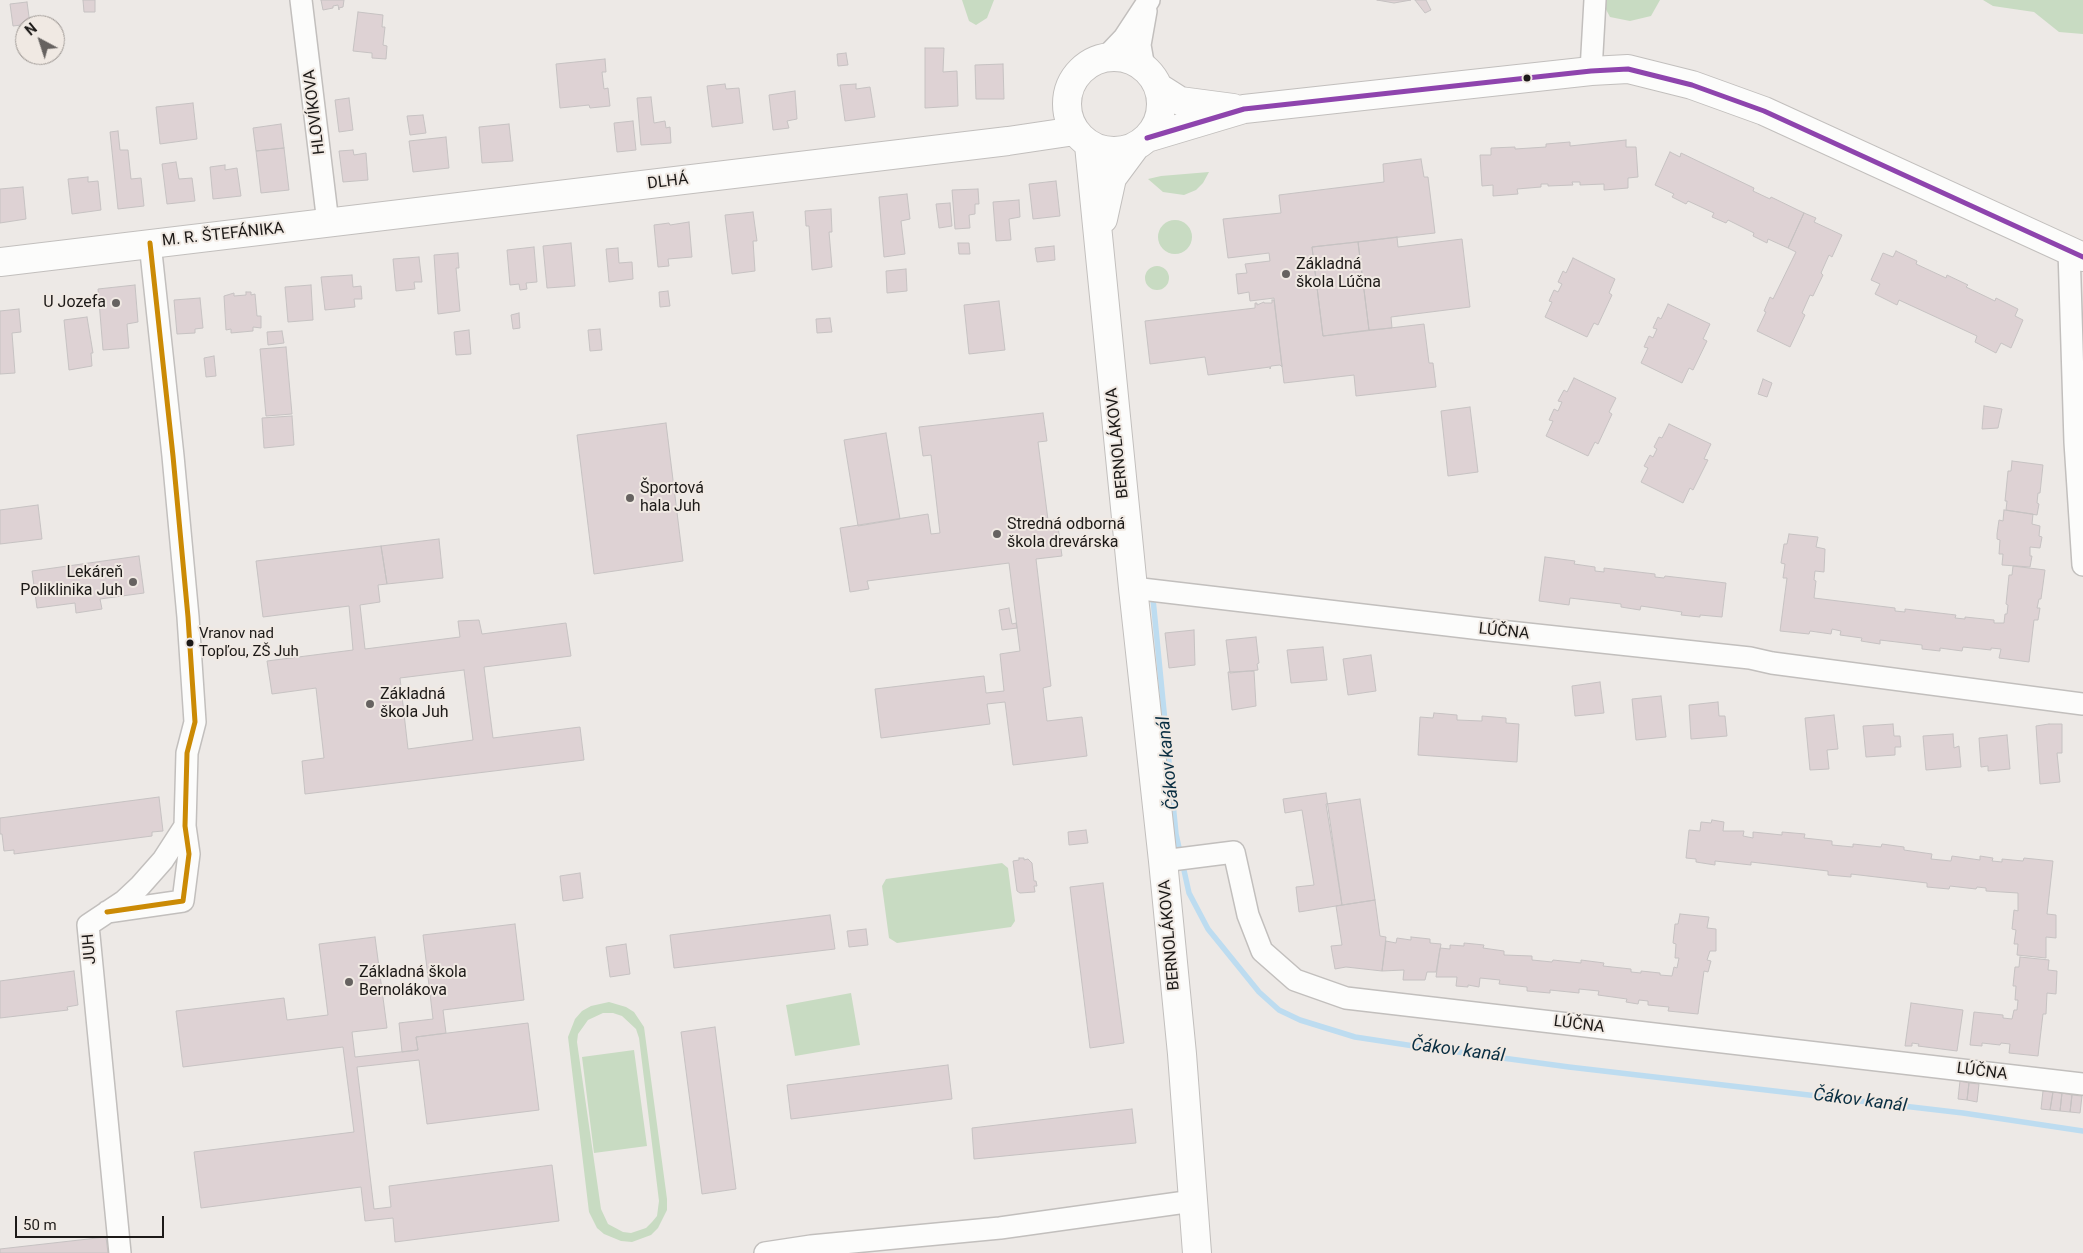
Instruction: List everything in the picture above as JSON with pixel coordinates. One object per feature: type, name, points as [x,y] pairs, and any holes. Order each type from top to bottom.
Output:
[{"type":"street","name":"HLOVÍKOVA","points":[[301,0],[328,223]]},
{"type":"street","points":[[1591,71],[1595,0]]},
{"type":"street","points":[[1105,58],[1124,38],[1148,2]]},
{"type":"street","points":[[1098,240],[1112,178],[1156,127],[1160,114],[1162,100],[1151,77],[1140,45],[1148,2]]},
{"type":"street","points":[[1244,109],[1180,101],[1132,60],[1119,57],[1105,58],[1083,68],[1070,86],[1067,98],[1069,121],[1082,138],[1100,150],[1112,152],[1124,151],[1141,143],[1244,109],[1591,71],[1632,70],[1692,85],[1764,111],[2076,253],[2075,442],[2083,565]]},
{"type":"street","points":[[1008,141],[1048,122],[1067,98]]},
{"type":"street","name":"DLHÁ","points":[[328,223],[1008,141],[1082,138]]},
{"type":"street","name":"BERNOLÁKOVA","points":[[1082,138],[1098,240],[1163,861],[1182,1054],[1198,1253]]},
{"type":"street","name":"M. R. ŠTEFÁNIKA","points":[[0,262],[328,223]]},
{"type":"street","name":"JUH","points":[[120,1253],[88,925],[115,906],[183,901],[189,854],[185,826],[187,753],[195,722],[188,617],[172,446],[150,243]]},
{"type":"street","name":"LÚČNA","points":[[1133,588],[1750,658],[1772,663],[2083,704]]},
{"type":"street","points":[[115,906],[155,871],[185,826]]},
{"type":"street","name":"LÚČNA","points":[[1163,861],[1234,852],[1248,915],[1262,951],[1296,980],[1346,998],[2083,1084]]},
{"type":"street","points":[[765,1253],[812,1246],[1000,1228],[1193,1201]]},
{"type":"green space","points":[[962,0],[994,0],[987,18],[976,25],[969,21]]},
{"type":"green space","points":[[1601,0],[1660,0],[1651,16],[1630,21],[1610,17]]},
{"type":"green space","points":[[1983,0],[2083,0],[2083,34],[2059,32],[2034,12],[1993,6]]},
{"type":"green space","points":[[1209,172],[1203,183],[1196,190],[1184,195],[1163,192],[1148,179],[1161,176]]},
{"type":"green space","points":[[1175,220],[1182,221],[1187,225],[1191,230],[1191,244],[1187,249],[1182,253],[1175,254],[1168,253],[1163,249],[1159,244],[1158,237],[1159,230],[1163,225],[1168,221]]},
{"type":"green space","points":[[1157,266],[1166,269],[1169,278],[1166,287],[1157,290],[1148,287],[1145,278],[1148,269]]},
{"type":"green space","points":[[1002,863],[1008,868],[1015,921],[1011,927],[897,943],[889,938],[882,886],[886,879]]},
{"type":"green space","points":[[851,993],[860,1045],[795,1056],[786,1005]]},
{"type":"green space","points":[[609,1002],[626,1007],[634,1012],[644,1027],[667,1210],[658,1228],[651,1235],[632,1242],[621,1241],[604,1234],[597,1228],[589,1212],[568,1037],[575,1019],[582,1011],[591,1006]],"holes":[[[603,1013],[613,1013],[622,1016],[636,1029],[639,1038],[659,1201],[657,1216],[652,1222],[646,1228],[631,1233],[623,1232],[608,1224],[601,1209],[577,1042],[578,1034],[588,1020]]]},
{"type":"green space","points":[[634,1050],[647,1146],[594,1153],[582,1057]]},
{"type":"building","points":[[83,0],[95,0],[95,12],[84,12]]},
{"type":"building","points":[[321,0],[344,0],[343,7],[339,8],[339,10],[338,5],[323,10]]},
{"type":"building","points":[[1377,0],[1411,0],[1394,3]]},
{"type":"building","points":[[1415,0],[1426,0],[1431,10],[1425,13]]},
{"type":"building","points":[[27,2],[29,15],[15,15],[15,26],[13,26],[10,4]]},
{"type":"building","points":[[358,12],[383,15],[382,27],[385,27],[383,45],[387,46],[386,59],[372,58],[372,53],[353,51]]},
{"type":"building","points":[[925,48],[944,48],[943,72],[957,71],[958,106],[925,108]]},
{"type":"building","points":[[846,53],[848,65],[838,66],[837,54]]},
{"type":"building","points":[[605,59],[606,72],[602,72],[604,89],[608,88],[610,106],[590,108],[589,105],[560,108],[556,64]]},
{"type":"building","points":[[1003,64],[1004,99],[976,99],[975,65]]},
{"type":"building","points":[[725,84],[726,89],[739,88],[743,123],[712,127],[707,86]]},
{"type":"building","points":[[856,84],[856,89],[870,87],[875,117],[845,121],[840,85]]},
{"type":"building","points":[[795,91],[797,119],[787,121],[789,128],[773,130],[769,95]]},
{"type":"building","points":[[651,97],[654,123],[665,121],[666,128],[670,127],[671,143],[641,145],[637,98]]},
{"type":"building","points":[[349,98],[353,130],[339,132],[335,100]]},
{"type":"building","points":[[193,103],[197,139],[160,144],[156,107]]},
{"type":"building","points":[[423,115],[426,133],[410,135],[407,116]]},
{"type":"building","points":[[633,121],[636,150],[617,152],[614,123]]},
{"type":"building","points":[[281,124],[284,148],[256,151],[253,128]]},
{"type":"building","points":[[509,124],[513,161],[482,163],[479,127]]},
{"type":"building","points":[[118,131],[120,150],[128,150],[131,179],[141,178],[144,206],[118,209],[110,132]]},
{"type":"building","points":[[446,137],[449,168],[413,172],[409,141]]},
{"type":"building","points":[[1626,140],[1626,147],[1636,147],[1638,177],[1628,178],[1628,188],[1604,190],[1604,184],[1580,185],[1580,182],[1572,182],[1573,185],[1548,186],[1548,184],[1541,184],[1541,187],[1517,189],[1518,194],[1493,196],[1493,185],[1482,186],[1480,155],[1491,155],[1491,148],[1546,147],[1546,144],[1570,142],[1570,146]]},
{"type":"building","points":[[284,148],[289,190],[261,193],[256,151]]},
{"type":"building","points":[[353,150],[354,155],[366,153],[368,180],[343,182],[339,151]]},
{"type":"building","points":[[1670,152],[1680,157],[1681,153],[1754,188],[1753,191],[1770,199],[1771,197],[1804,213],[1788,248],[1768,239],[1767,243],[1753,236],[1754,233],[1728,220],[1726,223],[1712,217],[1714,213],[1688,201],[1686,204],[1672,197],[1674,194],[1655,185]]},
{"type":"building","points":[[1421,159],[1424,177],[1428,177],[1435,233],[1312,247],[1323,336],[1424,324],[1429,363],[1433,363],[1436,387],[1356,396],[1354,375],[1284,383],[1274,298],[1250,301],[1249,292],[1238,294],[1236,274],[1247,273],[1245,264],[1270,261],[1269,253],[1228,258],[1223,219],[1281,213],[1279,195],[1384,182],[1383,164]]},
{"type":"building","points":[[176,162],[179,179],[192,178],[195,201],[167,204],[162,164]]},
{"type":"building","points":[[225,165],[225,170],[237,168],[241,196],[213,199],[210,167]]},
{"type":"building","points":[[88,177],[88,182],[98,181],[101,210],[72,214],[68,179]]},
{"type":"building","points":[[1056,181],[1060,216],[1033,219],[1029,184]]},
{"type":"building","points":[[23,187],[26,219],[0,223],[0,189]]},
{"type":"building","points":[[978,189],[979,204],[975,204],[975,214],[969,215],[970,228],[955,229],[952,190]]},
{"type":"building","points":[[907,194],[910,219],[901,221],[905,254],[884,257],[879,197]]},
{"type":"building","points":[[1019,200],[1020,217],[1009,219],[1011,240],[996,241],[993,202]]},
{"type":"building","points":[[950,203],[952,226],[939,228],[936,204]]},
{"type":"building","points":[[831,209],[832,232],[829,232],[832,267],[812,270],[809,226],[806,226],[805,211]]},
{"type":"building","points":[[753,212],[757,241],[753,241],[755,271],[732,274],[725,215]]},
{"type":"building","points":[[1804,213],[1816,218],[1814,222],[1842,235],[1832,257],[1829,255],[1821,273],[1823,275],[1813,296],[1810,295],[1802,313],[1805,315],[1790,347],[1757,331],[1766,312],[1764,311],[1770,297],[1773,299],[1796,252],[1788,248]]},
{"type":"building","points":[[689,222],[692,257],[668,259],[669,266],[658,267],[654,225]]},
{"type":"building","points":[[1397,237],[1398,247],[1462,239],[1470,307],[1391,317],[1392,328],[1369,330],[1358,242]]},
{"type":"building","points":[[1358,242],[1369,330],[1323,336],[1312,247]]},
{"type":"building","points":[[571,243],[575,286],[547,288],[543,246]]},
{"type":"building","points":[[958,243],[969,243],[970,254],[959,254]]},
{"type":"building","points":[[1054,246],[1055,260],[1037,262],[1035,248]]},
{"type":"building","points":[[534,247],[537,282],[526,283],[527,289],[520,290],[519,284],[510,285],[507,250]]},
{"type":"building","points":[[618,248],[619,263],[632,262],[633,279],[609,282],[606,249]]},
{"type":"building","points":[[1896,251],[1917,261],[1916,264],[1946,278],[1947,275],[1968,285],[1966,287],[1995,301],[1996,298],[2018,309],[2015,316],[2023,320],[2011,348],[2001,343],[1996,353],[1975,342],[1977,336],[1899,300],[1897,305],[1875,294],[1880,284],[1871,280],[1883,253],[1893,257]]},
{"type":"building","points":[[458,253],[459,268],[456,268],[460,311],[438,314],[434,255]]},
{"type":"building","points":[[419,257],[422,282],[414,282],[415,289],[396,291],[393,259]]},
{"type":"building","points":[[1573,258],[1615,279],[1609,293],[1612,295],[1598,325],[1594,323],[1587,337],[1545,317],[1552,302],[1549,301],[1554,290],[1558,292],[1562,284],[1558,282],[1563,271],[1566,273]]},
{"type":"building","points":[[906,269],[907,291],[887,293],[886,271]]},
{"type":"building","points":[[352,275],[353,287],[361,286],[362,299],[354,299],[355,307],[325,310],[321,277]]},
{"type":"building","points":[[135,285],[138,322],[127,324],[129,348],[103,350],[98,289]]},
{"type":"building","points":[[311,285],[313,320],[288,322],[285,287]]},
{"type":"building","points":[[668,291],[670,306],[660,307],[659,292]]},
{"type":"building","points":[[246,292],[251,292],[251,295],[255,294],[257,316],[261,316],[261,328],[253,327],[253,331],[231,333],[231,329],[226,330],[224,296],[234,293],[234,296],[246,295]]},
{"type":"building","points":[[200,298],[203,328],[195,329],[195,333],[177,334],[174,300]]},
{"type":"building","points":[[1272,300],[1274,300],[1282,367],[1280,365],[1271,366],[1270,369],[1270,367],[1208,375],[1205,357],[1150,364],[1145,321],[1255,308],[1255,303],[1257,305],[1264,302],[1272,303]]},
{"type":"building","points":[[999,301],[1005,350],[969,354],[964,305]]},
{"type":"building","points":[[1668,304],[1710,324],[1703,339],[1707,341],[1693,370],[1689,368],[1682,383],[1641,363],[1648,348],[1644,347],[1649,336],[1653,338],[1657,329],[1653,328],[1658,317],[1661,319]]},
{"type":"building","points":[[19,309],[21,332],[12,333],[15,373],[0,374],[0,311]]},
{"type":"building","points":[[519,313],[520,328],[513,329],[511,315]]},
{"type":"building","points":[[87,317],[93,353],[91,353],[92,366],[69,370],[64,320]]},
{"type":"building","points":[[830,318],[832,332],[817,333],[816,319]]},
{"type":"building","points":[[600,329],[602,350],[590,351],[588,330]]},
{"type":"building","points":[[469,330],[471,354],[456,355],[454,332]]},
{"type":"building","points":[[282,331],[284,343],[268,345],[267,332]]},
{"type":"building","points":[[286,347],[292,414],[266,416],[260,349]]},
{"type":"building","points":[[214,356],[216,376],[206,377],[204,358]]},
{"type":"building","points":[[1574,378],[1616,398],[1609,412],[1612,414],[1598,444],[1595,442],[1588,456],[1546,436],[1553,421],[1549,420],[1554,409],[1558,411],[1562,402],[1558,401],[1564,390],[1567,392]]},
{"type":"building","points":[[1763,379],[1772,383],[1767,397],[1758,394]]},
{"type":"building","points":[[1984,406],[2002,409],[1998,428],[1982,429]]},
{"type":"building","points":[[1470,407],[1478,472],[1448,476],[1441,411]]},
{"type":"building","points":[[1043,413],[1047,441],[1038,442],[1048,520],[1057,519],[1062,556],[1036,559],[1051,686],[1043,688],[1047,721],[1082,717],[1087,756],[1013,765],[1005,702],[987,704],[990,724],[881,738],[875,689],[984,676],[986,693],[1004,691],[1000,654],[1020,651],[1009,563],[867,581],[869,589],[850,592],[840,528],[928,514],[931,534],[940,533],[931,455],[923,456],[919,427]]},
{"type":"building","points":[[292,416],[294,445],[264,448],[262,418]]},
{"type":"building","name":"Športová hala Juh","points":[[666,423],[683,561],[594,574],[577,435]]},
{"type":"building","points":[[1669,424],[1711,444],[1704,459],[1708,460],[1693,490],[1690,488],[1683,503],[1641,482],[1648,468],[1644,466],[1650,455],[1653,457],[1657,449],[1654,447],[1659,437],[1662,438]]},
{"type":"building","points":[[886,433],[900,519],[858,526],[844,440]]},
{"type":"building","points":[[2012,461],[2043,465],[2040,493],[2038,493],[2037,515],[2006,510],[2008,471],[2011,471]]},
{"type":"building","points":[[38,505],[42,539],[0,544],[0,510]]},
{"type":"building","points":[[2004,510],[2033,514],[2032,524],[2040,526],[2039,536],[2042,537],[2040,548],[2030,547],[2030,556],[2032,556],[2030,567],[2002,565],[2003,554],[1999,554],[2000,540],[1997,539],[1997,534],[1999,520],[2003,521]]},
{"type":"building","points":[[1789,534],[1818,537],[1816,547],[1825,549],[1824,572],[1815,571],[1814,598],[1895,608],[1895,611],[1905,612],[1905,609],[1956,615],[1955,618],[1965,619],[1965,617],[1994,620],[1994,623],[2004,623],[2008,605],[2006,604],[2009,575],[2012,575],[2013,566],[2045,570],[2041,599],[2039,599],[2037,608],[2040,608],[2038,620],[2034,620],[2029,662],[1999,658],[2001,649],[1991,648],[1991,650],[1963,647],[1962,651],[1940,648],[1940,651],[1922,649],[1922,645],[1880,640],[1880,644],[1861,641],[1862,638],[1840,635],[1841,631],[1832,629],[1831,634],[1810,631],[1809,634],[1780,631],[1787,578],[1783,578],[1785,564],[1781,563],[1784,544],[1787,544]]},
{"type":"building","points":[[439,539],[443,578],[387,584],[381,546]]},
{"type":"building","points":[[381,546],[387,584],[378,585],[380,602],[360,605],[365,649],[460,637],[458,621],[479,620],[482,634],[566,623],[571,656],[484,667],[493,738],[580,727],[584,760],[305,794],[302,761],[324,758],[316,688],[272,694],[267,661],[353,650],[349,606],[263,617],[256,561]],"holes":[[[464,670],[473,740],[408,749],[400,678]]]},
{"type":"building","points":[[139,556],[144,593],[100,599],[102,609],[76,613],[75,603],[37,608],[32,571]]},
{"type":"building","points":[[1545,557],[1575,561],[1574,564],[1595,567],[1595,571],[1604,572],[1604,568],[1655,574],[1655,577],[1664,578],[1665,576],[1726,583],[1722,617],[1681,615],[1682,612],[1641,606],[1640,610],[1621,607],[1621,604],[1570,598],[1569,605],[1539,601]]},
{"type":"building","points":[[1009,608],[1012,624],[1016,623],[1017,628],[1002,630],[999,610]]},
{"type":"building","points":[[1194,630],[1195,665],[1169,668],[1165,633]]},
{"type":"building","points":[[1256,637],[1258,670],[1230,673],[1226,640]]},
{"type":"building","points":[[1323,647],[1327,680],[1291,683],[1287,650]]},
{"type":"building","points":[[1371,655],[1376,691],[1348,695],[1343,659]]},
{"type":"building","points":[[1254,671],[1256,706],[1232,710],[1228,672]]},
{"type":"building","points":[[1600,682],[1604,713],[1575,716],[1572,686]]},
{"type":"building","points":[[1661,696],[1666,737],[1636,740],[1632,699]]},
{"type":"building","points":[[1718,702],[1719,716],[1725,716],[1727,736],[1691,739],[1689,705]]},
{"type":"building","points":[[1434,713],[1457,715],[1457,720],[1482,721],[1482,716],[1506,718],[1506,723],[1519,724],[1517,762],[1418,755],[1420,717],[1433,718]]},
{"type":"building","points":[[1834,715],[1838,749],[1827,750],[1829,769],[1810,770],[1805,718]]},
{"type":"building","points":[[1893,724],[1894,736],[1900,736],[1901,747],[1895,747],[1895,755],[1866,757],[1863,726]]},
{"type":"building","points":[[2062,724],[2062,753],[2057,753],[2060,782],[2040,784],[2036,726]]},
{"type":"building","points":[[1953,734],[1954,748],[1959,746],[1961,767],[1926,770],[1923,736]]},
{"type":"building","points":[[2007,735],[2010,769],[1988,771],[1988,766],[1981,767],[1979,738]]},
{"type":"building","points":[[1326,793],[1342,905],[1299,912],[1296,887],[1314,885],[1302,810],[1285,813],[1283,799]]},
{"type":"building","points":[[159,797],[163,831],[152,832],[152,836],[14,854],[14,850],[4,851],[2,834],[0,834],[0,818]]},
{"type":"building","points":[[1360,799],[1375,900],[1342,905],[1326,804]]},
{"type":"building","points":[[1712,820],[1724,822],[1723,831],[1744,831],[1743,836],[1753,838],[1753,832],[1782,835],[1782,832],[1805,834],[1804,838],[1832,841],[1832,845],[1853,847],[1853,844],[1881,847],[1882,844],[1904,847],[1904,850],[1932,854],[1931,859],[1951,861],[1952,856],[1980,860],[1980,856],[1993,858],[1992,861],[2002,862],[2002,859],[2023,861],[2024,858],[2053,861],[2047,914],[2056,915],[2056,938],[2046,937],[2046,958],[2017,955],[2018,944],[2014,944],[2016,930],[2012,929],[2014,910],[2018,911],[2018,893],[1986,891],[1986,888],[1977,887],[1976,889],[1950,886],[1949,889],[1927,887],[1927,883],[1851,874],[1851,877],[1828,875],[1828,871],[1751,862],[1751,865],[1715,861],[1715,865],[1696,862],[1696,859],[1686,858],[1689,830],[1700,831],[1701,822],[1711,823]]},
{"type":"building","points":[[1086,830],[1088,843],[1069,845],[1068,832]]},
{"type":"building","points":[[1019,858],[1028,859],[1032,863],[1034,881],[1036,881],[1037,886],[1034,886],[1035,892],[1020,893],[1017,891],[1013,861],[1019,860]]},
{"type":"building","points":[[580,873],[583,898],[563,901],[560,876]]},
{"type":"building","points":[[1103,883],[1124,1043],[1090,1048],[1070,887]]},
{"type":"building","points":[[1375,900],[1380,936],[1386,937],[1382,971],[1346,967],[1335,969],[1331,946],[1342,945],[1336,906]]},
{"type":"building","points":[[1680,914],[1709,917],[1707,928],[1716,929],[1716,951],[1710,951],[1707,960],[1711,961],[1708,972],[1704,971],[1698,1014],[1668,1011],[1669,1007],[1648,1005],[1648,1001],[1639,1000],[1638,1004],[1626,1002],[1627,999],[1598,995],[1599,991],[1579,989],[1579,993],[1550,990],[1550,993],[1527,991],[1527,987],[1499,984],[1500,980],[1480,978],[1479,987],[1468,985],[1468,987],[1456,986],[1457,977],[1436,977],[1440,948],[1450,949],[1450,945],[1464,946],[1464,943],[1484,945],[1483,948],[1504,951],[1504,955],[1532,956],[1532,960],[1581,963],[1581,960],[1604,963],[1603,966],[1631,969],[1631,972],[1641,973],[1641,971],[1672,976],[1674,967],[1677,968],[1679,958],[1675,958],[1676,944],[1673,943],[1675,924],[1678,924]]},
{"type":"building","points":[[830,915],[835,949],[674,968],[670,935]]},
{"type":"building","points":[[515,924],[524,1000],[443,1010],[446,1033],[416,1037],[418,1050],[402,1052],[399,1023],[433,1019],[423,935]]},
{"type":"building","points":[[866,929],[868,945],[849,947],[847,931]]},
{"type":"building","points":[[375,937],[387,1028],[352,1032],[355,1057],[418,1050],[416,1037],[528,1023],[539,1110],[427,1124],[419,1060],[357,1067],[374,1209],[391,1207],[389,1186],[552,1165],[559,1221],[395,1242],[393,1218],[365,1221],[361,1187],[201,1208],[194,1152],[354,1132],[343,1047],[183,1067],[176,1011],[284,998],[287,1020],[328,1015],[319,944]]},
{"type":"building","points":[[1411,937],[1430,939],[1430,943],[1441,944],[1436,972],[1427,972],[1425,980],[1403,980],[1404,970],[1382,971],[1386,941],[1396,943],[1397,938],[1411,940]]},
{"type":"building","points":[[626,944],[630,974],[610,977],[606,947]]},
{"type":"building","points":[[2020,957],[2049,960],[2048,970],[2057,971],[2056,994],[2047,993],[2046,1014],[2043,1014],[2038,1056],[2009,1053],[2010,1044],[1982,1043],[1982,1046],[1970,1045],[1974,1012],[2003,1015],[2003,1018],[2012,1019],[2014,1010],[2017,1010],[2018,1000],[2015,1000],[2016,986],[2013,986],[2015,967],[2019,967]]},
{"type":"building","points":[[74,971],[78,1005],[67,1007],[68,1010],[0,1018],[0,981]]},
{"type":"building","points":[[1911,1003],[1963,1010],[1957,1051],[1918,1046],[1919,1044],[1912,1043],[1912,1046],[1905,1046]]},
{"type":"building","points":[[715,1027],[736,1189],[702,1194],[681,1032]]},
{"type":"building","points":[[948,1065],[952,1099],[791,1119],[787,1085]]},
{"type":"building","points":[[1960,1081],[1969,1083],[1967,1100],[1958,1099]]},
{"type":"building","points":[[1969,1083],[1979,1084],[1977,1102],[1967,1100]]},
{"type":"building","points":[[2043,1091],[2053,1092],[2050,1110],[2041,1109]]},
{"type":"building","points":[[2053,1092],[2062,1093],[2060,1111],[2050,1110]]},
{"type":"building","points":[[2062,1093],[2072,1095],[2070,1112],[2060,1111]]},
{"type":"building","points":[[2072,1095],[2082,1096],[2080,1113],[2070,1112]]},
{"type":"building","points":[[1132,1109],[1136,1143],[974,1159],[972,1128]]},
{"type":"building","points":[[106,1237],[108,1253],[0,1253],[0,1249]]},
{"type":"waterway","name":"Čákov kanál","points":[[1153,599],[1176,834],[1189,893],[1208,929],[1259,992],[1279,1010],[1300,1020],[1355,1037],[1414,1046],[1569,1067],[1963,1113],[2083,1131]]},
{"type":"transit line","points":[[1147,138],[1244,109],[1591,71],[1628,69],[1692,85],[1764,111],[2083,257]]},
{"type":"transit line","points":[[107,912],[183,901],[189,854],[185,826],[187,753],[195,722],[188,617],[173,456],[150,243]]},
{"type":"place","name":"Základná škola Lúčna","points":[[1286,274]]},
{"type":"place","name":"U Jozefa","points":[[116,303]]},
{"type":"place","name":"Športová hala Juh","points":[[630,498]]},
{"type":"place","name":"Stredná odborná škola drevárska","points":[[997,534]]},
{"type":"place","name":"Lekáreň Poliklinika Juh","points":[[133,582]]},
{"type":"place","name":"Vranov nad Topľou, ZŠ Juh","points":[[190,643]]},
{"type":"place","name":"Základná škola Juh","points":[[370,704]]},
{"type":"place","name":"Základná škola Bernolákova","points":[[349,982]]}]
